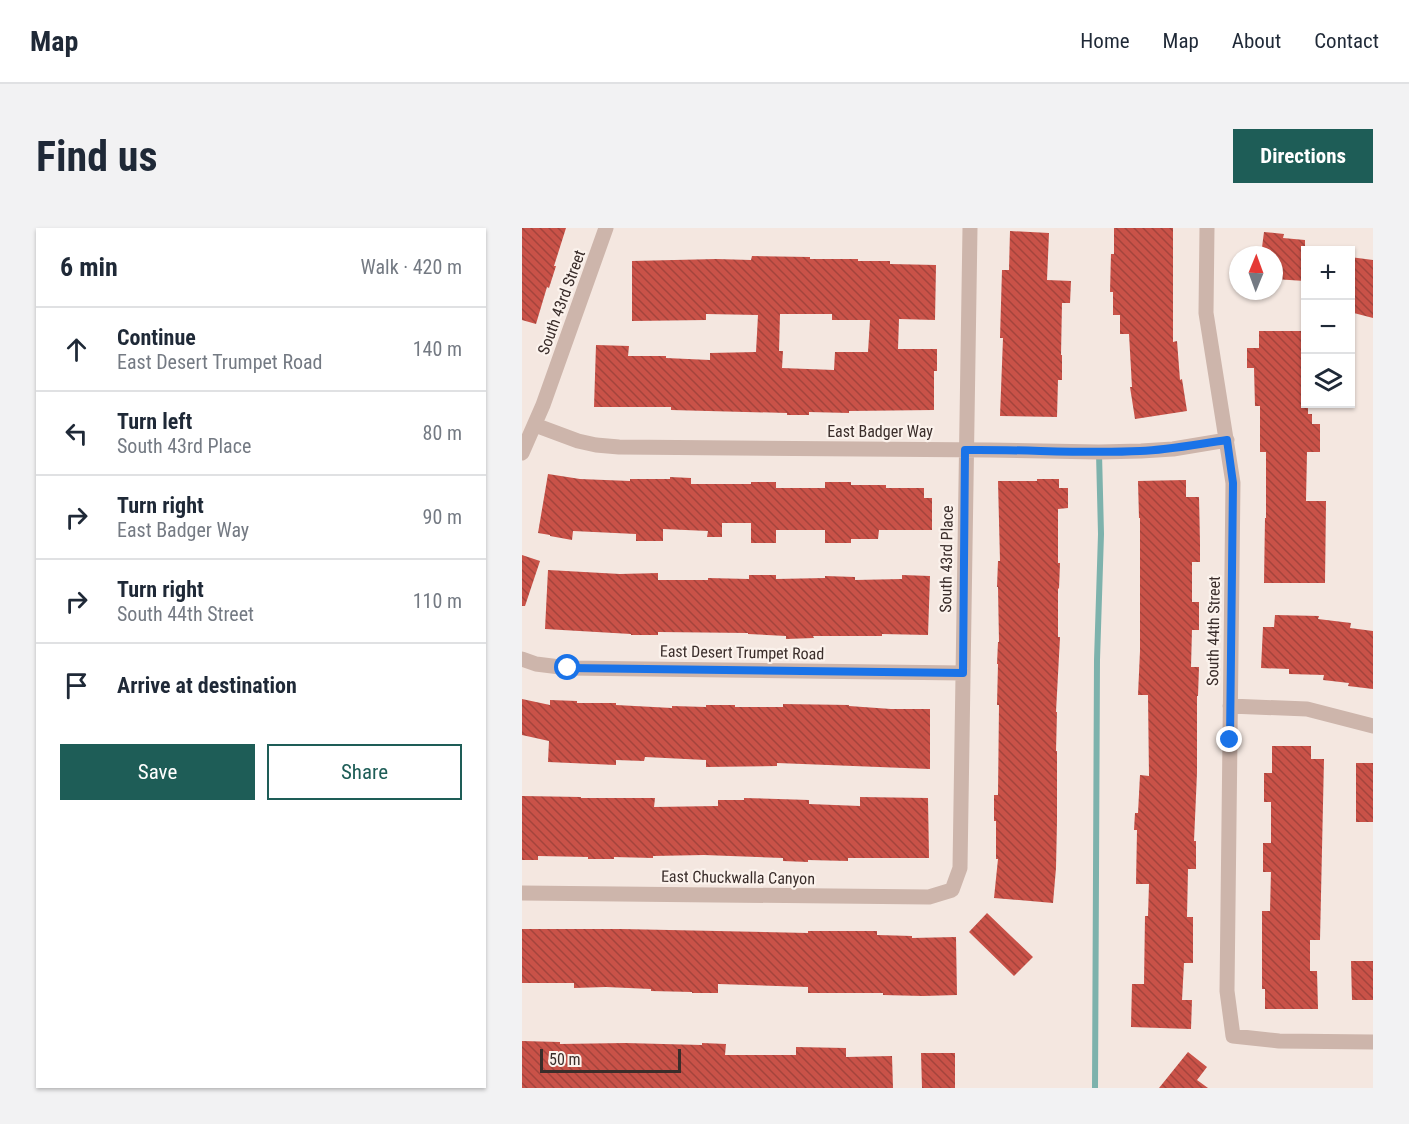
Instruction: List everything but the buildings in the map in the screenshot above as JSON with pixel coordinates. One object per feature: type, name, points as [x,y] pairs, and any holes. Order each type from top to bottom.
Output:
[{"type":"street","name":"South 43rd Street","points":[[522,453],[547,394],[606,228]]},
{"type":"street","name":"South 43rd Place","points":[[952,890],[960,868],[969,228]]},
{"type":"street","name":"South 44th Street","points":[[1207,228],[1206,313],[1233,483],[1227,991],[1233,1036],[1279,1041],[1373,1042]]},
{"type":"street","name":"East Badger Way","points":[[535,425],[596,446],[619,447],[1099,452],[1173,449],[1227,440]]},
{"type":"street","name":"East Desert Trumpet Road","points":[[522,659],[536,664],[568,668],[963,673]]},
{"type":"street","points":[[1230,706],[1307,709],[1373,726]]},
{"type":"street","name":"East Chuckwalla Canyon","points":[[522,893],[929,897],[952,890]]},
{"type":"waterway","points":[[1095,1088],[1097,660],[1101,534],[1099,453]]},
{"type":"route","points":[[568,668],[963,673],[965,450],[1141,451],[1173,449],[1227,440],[1233,483],[1230,740]]}]
